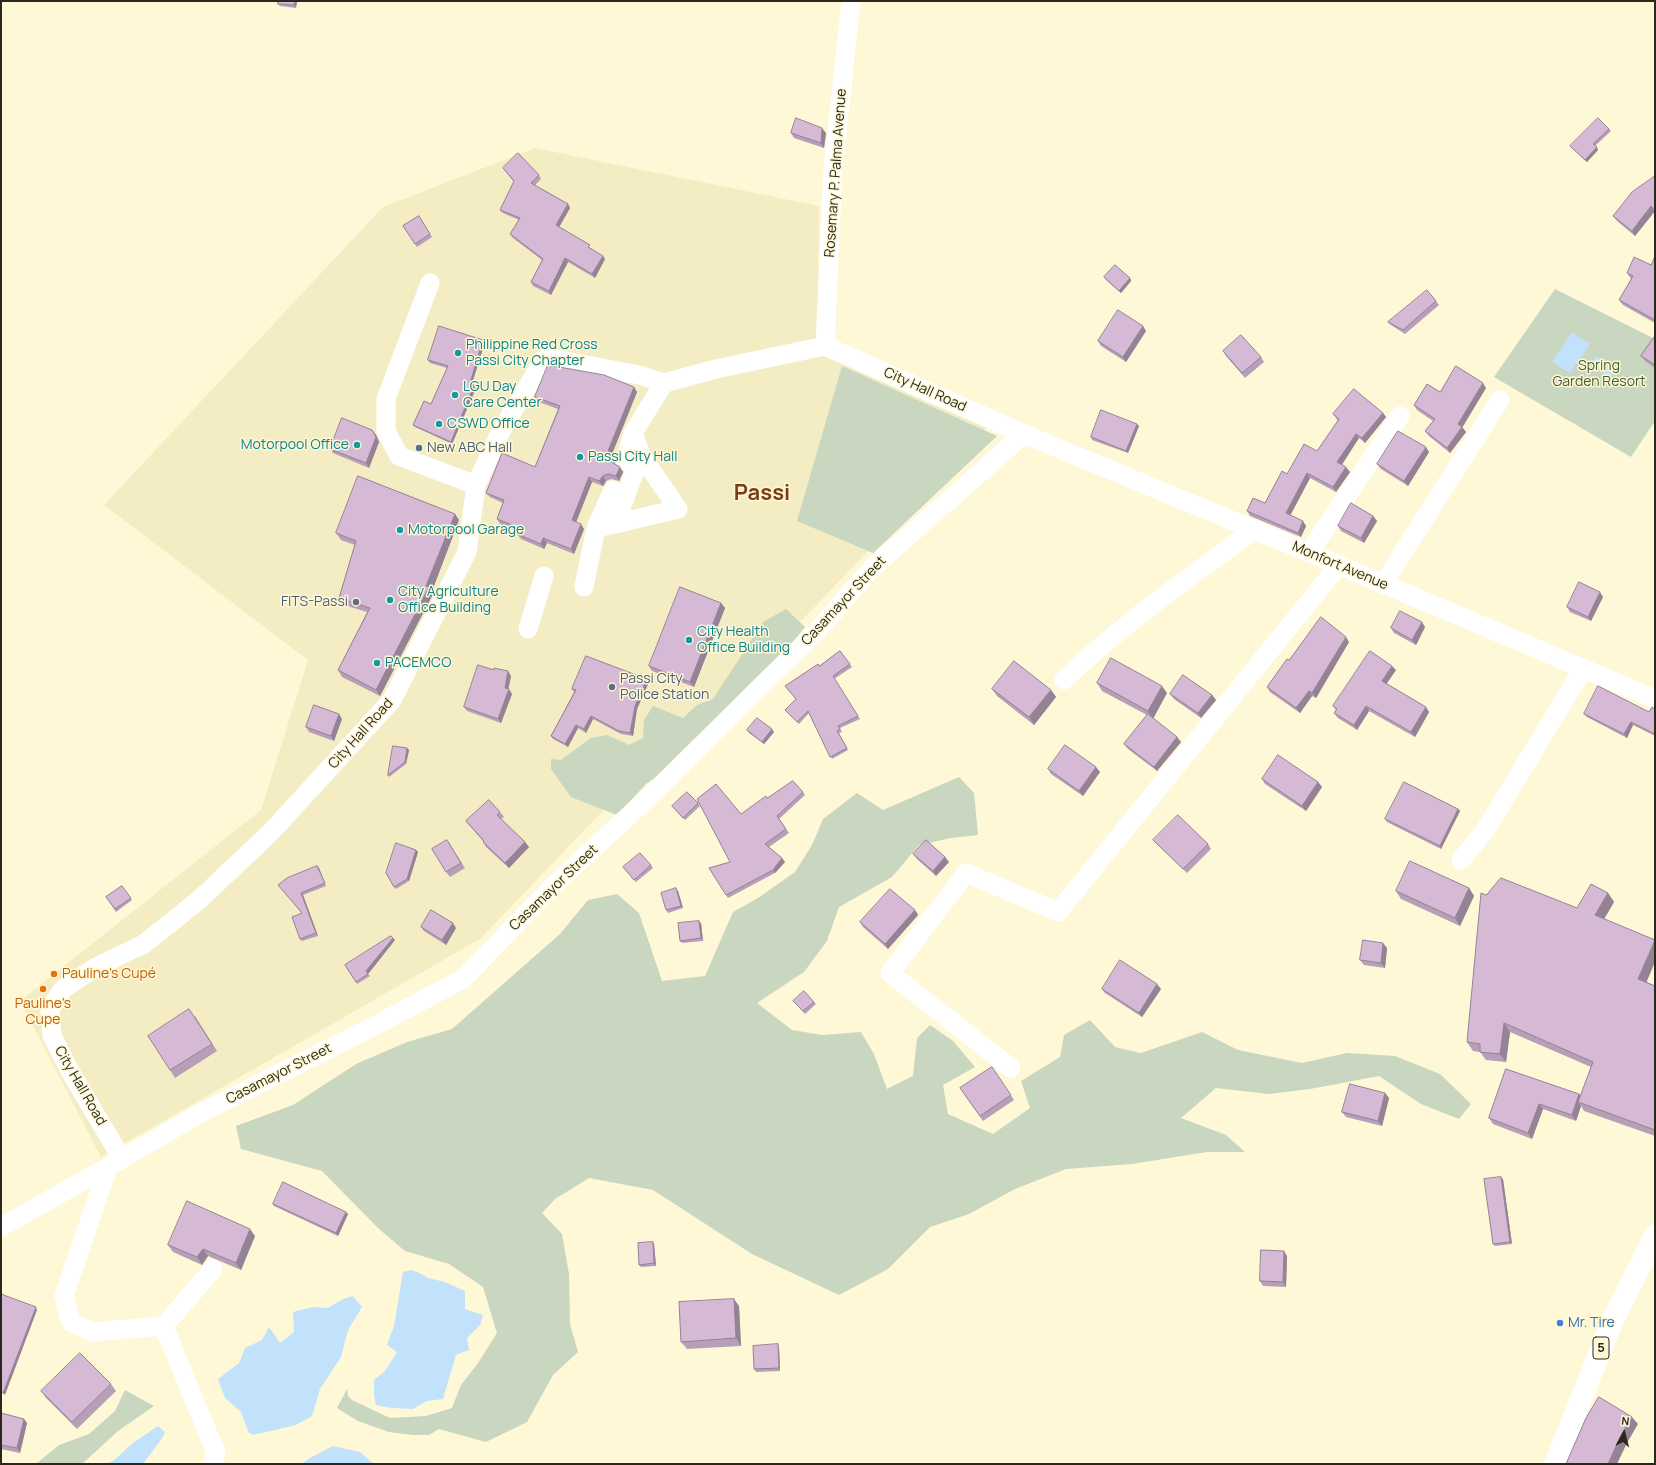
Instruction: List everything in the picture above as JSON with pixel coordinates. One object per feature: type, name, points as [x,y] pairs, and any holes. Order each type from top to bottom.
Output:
[{"type":"highway","name":"5","points":[[1555,1464],[1611,1324],[1655,1236]]},
{"type":"street","name":"Rosemary P. Palma Avenue","points":[[826,346],[833,169],[851,1]]},
{"type":"street","points":[[430,283],[386,398],[386,432],[400,456],[476,486]]},
{"type":"street","points":[[616,524],[633,458],[633,433],[664,383],[826,346]]},
{"type":"street","name":"City Hall Road","points":[[826,346],[1024,434]]},
{"type":"street","name":"City Hall Road","points":[[115,1163],[52,1036],[50,1009],[63,989],[96,967],[144,944],[199,900],[271,832],[392,700],[467,552],[476,486],[500,433],[545,357],[639,375],[664,383]]},
{"type":"street","points":[[1383,584],[1500,400]]},
{"type":"street","points":[[1309,553],[1400,416]]},
{"type":"street","name":"Monfort Avenue","points":[[1024,434],[1655,699]]},
{"type":"street","name":"Casamayor Street","points":[[1,1227],[199,1114],[372,1027],[463,979],[553,886],[649,797],[818,630],[872,568],[1024,434]]},
{"type":"street","points":[[596,528],[678,509],[633,458]]},
{"type":"street","points":[[584,587],[596,528],[613,490]]},
{"type":"street","points":[[1064,680],[1089,656],[1126,625],[1254,530]]},
{"type":"street","points":[[1011,1068],[890,973],[966,873],[1058,912],[1339,565]]},
{"type":"street","points":[[528,629],[544,576]]},
{"type":"street","points":[[1461,860],[1484,832],[1584,668]]},
{"type":"street","points":[[115,1163],[64,1296],[71,1322],[92,1332],[164,1326],[213,1269]]},
{"type":"street","points":[[164,1326],[216,1453],[212,1464]]},
{"type":"shaded area","points":[[535,148],[819,206],[818,353],[988,426],[803,619],[618,795],[480,939],[101,1157],[20,1001],[261,810],[308,660],[104,505],[383,207]]},
{"type":"green space","name":"Spring Garden Resort","points":[[1555,289],[1655,339],[1655,421],[1631,457],[1494,377]]},
{"type":"green space","points":[[842,366],[997,436],[873,553],[797,521]]},
{"type":"green space","points":[[786,609],[805,627],[696,748],[646,784],[617,815],[571,797],[551,769],[551,759],[561,760],[591,738],[607,735],[629,745],[643,738],[644,720],[653,706],[683,718],[697,705],[713,699],[763,622]]},
{"type":"green space","points":[[959,777],[974,793],[978,835],[951,838],[919,845],[892,877],[839,907],[827,941],[804,972],[757,1003],[792,1030],[822,1035],[861,1032],[874,1054],[887,1089],[913,1076],[917,1038],[930,1025],[953,1041],[975,1067],[943,1085],[948,1114],[993,1134],[1030,1108],[1021,1081],[1060,1057],[1064,1035],[1090,1020],[1115,1047],[1141,1053],[1202,1032],[1238,1050],[1302,1063],[1347,1053],[1395,1056],[1440,1074],[1471,1104],[1459,1119],[1421,1104],[1379,1076],[1310,1089],[1269,1094],[1216,1088],[1181,1118],[1226,1135],[1245,1152],[1207,1152],[1132,1164],[1066,1169],[1015,1189],[969,1214],[930,1227],[888,1269],[839,1295],[752,1254],[653,1190],[589,1178],[555,1199],[542,1213],[562,1234],[569,1274],[570,1324],[578,1352],[553,1375],[527,1422],[486,1442],[439,1429],[429,1435],[389,1432],[358,1421],[337,1408],[347,1389],[348,1396],[352,1400],[390,1418],[426,1416],[452,1408],[461,1385],[478,1363],[497,1333],[483,1287],[449,1264],[405,1251],[379,1229],[322,1171],[241,1149],[236,1126],[293,1105],[356,1064],[407,1042],[452,1029],[560,934],[588,900],[617,894],[639,913],[662,981],[705,976],[733,912],[758,898],[795,872],[812,845],[823,819],[857,793],[883,810]]},
{"type":"green space","points":[[125,1390],[154,1406],[118,1431],[82,1464],[36,1464],[59,1445],[89,1434],[115,1411]]},
{"type":"water","points":[[1572,332],[1590,344],[1570,373],[1552,362]]},
{"type":"water","points":[[1596,357],[1605,361],[1616,369],[1614,374],[1610,377],[1604,374],[1602,369],[1594,368],[1590,363]]},
{"type":"water","points":[[411,1270],[428,1278],[445,1282],[465,1291],[465,1309],[483,1315],[480,1325],[467,1338],[469,1350],[456,1355],[443,1399],[427,1401],[413,1409],[392,1408],[376,1405],[374,1380],[385,1371],[397,1352],[387,1345],[394,1326],[403,1272]]},
{"type":"water","points":[[353,1296],[362,1307],[348,1330],[341,1357],[320,1389],[312,1416],[296,1425],[253,1435],[249,1433],[241,1412],[225,1398],[218,1379],[239,1363],[245,1348],[262,1340],[269,1327],[280,1343],[294,1332],[293,1312],[313,1307],[328,1308],[343,1299]]},
{"type":"water","points":[[158,1426],[165,1432],[143,1464],[105,1464],[113,1461],[133,1443]]},
{"type":"water","points":[[333,1446],[360,1452],[374,1464],[302,1464],[308,1459]]},
{"type":"building","points":[[278,1],[295,1],[294,5],[278,4]]},
{"type":"building","points":[[796,118],[822,128],[821,143],[791,133]]},
{"type":"building","points":[[1598,118],[1609,129],[1593,144],[1597,147],[1585,160],[1570,146]]},
{"type":"building","points":[[518,153],[539,175],[531,183],[568,204],[556,225],[590,245],[588,247],[603,256],[592,274],[565,258],[549,291],[531,282],[543,259],[510,234],[520,218],[500,210],[514,181],[503,168]]},
{"type":"building","points":[[1655,176],[1655,211],[1651,206],[1632,231],[1613,216],[1632,192]]},
{"type":"building","points":[[419,216],[430,234],[415,244],[403,226]]},
{"type":"building","points":[[1655,256],[1655,320],[1619,300],[1633,276],[1627,273],[1634,257],[1651,265]]},
{"type":"building","points":[[1115,265],[1130,278],[1119,291],[1104,277]]},
{"type":"building","points":[[1427,290],[1436,301],[1403,330],[1388,322]]},
{"type":"building","points":[[1118,310],[1143,326],[1123,357],[1098,341]]},
{"type":"building","points":[[439,326],[483,340],[470,383],[474,385],[451,442],[413,425],[424,401],[431,404],[448,366],[428,360]]},
{"type":"building","points":[[1241,335],[1261,357],[1242,373],[1223,351]]},
{"type":"building","points":[[1655,336],[1655,365],[1641,356]]},
{"type":"building","name":"Passi City Hall","points":[[548,365],[604,375],[634,387],[608,451],[611,452],[613,463],[620,467],[616,476],[608,474],[603,476],[599,481],[589,477],[572,520],[581,524],[571,549],[543,538],[541,544],[517,534],[520,528],[497,519],[504,500],[486,493],[502,453],[535,467],[560,406],[535,397]]},
{"type":"building","points":[[1456,366],[1483,383],[1458,424],[1462,427],[1447,448],[1425,431],[1435,419],[1414,405],[1427,384],[1440,392]]},
{"type":"building","points":[[1354,389],[1383,413],[1362,438],[1356,434],[1337,462],[1346,467],[1333,487],[1307,473],[1286,513],[1303,521],[1298,533],[1247,511],[1253,498],[1265,503],[1282,471],[1287,474],[1304,444],[1317,451],[1339,419],[1333,414]]},
{"type":"building","points":[[1101,410],[1137,424],[1126,451],[1091,437]]},
{"type":"building","name":"Motorpool Office","points":[[342,418],[372,430],[376,437],[366,463],[330,449]]},
{"type":"building","points":[[1398,431],[1426,447],[1404,481],[1377,464]]},
{"type":"building","points":[[358,476],[455,514],[426,586],[429,587],[376,690],[338,670],[370,608],[339,598],[356,541],[336,533]]},
{"type":"building","points":[[1351,503],[1373,516],[1361,538],[1338,526]]},
{"type":"building","points":[[1579,582],[1600,592],[1588,617],[1567,607]]},
{"type":"building","name":"City Health Office Building","points":[[680,587],[721,603],[690,682],[649,666]]},
{"type":"building","points":[[1400,611],[1422,622],[1412,640],[1391,628]]},
{"type":"building","points":[[1321,617],[1346,637],[1312,693],[1309,691],[1296,708],[1267,687],[1287,659],[1289,660]]},
{"type":"building","points":[[840,651],[850,664],[833,676],[858,716],[838,726],[840,729],[837,731],[847,748],[830,757],[808,711],[797,722],[785,710],[796,699],[785,686],[818,664],[819,666]]},
{"type":"building","points":[[1370,651],[1392,666],[1382,681],[1426,707],[1411,732],[1366,706],[1354,725],[1334,713],[1337,709],[1333,706]]},
{"type":"building","points":[[586,656],[647,679],[635,706],[630,733],[619,731],[591,716],[584,729],[576,725],[565,744],[551,736],[576,690],[572,689]]},
{"type":"building","points":[[1111,658],[1162,686],[1148,711],[1097,683]]},
{"type":"building","points":[[1014,661],[1051,690],[1029,717],[992,689]]},
{"type":"building","points":[[478,665],[494,670],[494,668],[508,671],[505,688],[509,689],[498,719],[464,707]]},
{"type":"building","points":[[1183,675],[1212,695],[1198,713],[1170,694]]},
{"type":"building","points":[[1598,686],[1649,712],[1652,707],[1655,709],[1655,734],[1631,722],[1624,734],[1584,714]]},
{"type":"building","points":[[314,705],[339,714],[331,736],[306,727]]},
{"type":"building","points":[[1148,714],[1177,737],[1154,767],[1124,744]]},
{"type":"building","points":[[757,718],[772,729],[762,742],[747,730]]},
{"type":"building","points":[[1065,745],[1096,767],[1079,791],[1048,769]]},
{"type":"building","points":[[393,746],[407,748],[405,762],[388,775]]},
{"type":"building","points":[[1278,755],[1318,782],[1302,806],[1262,779]]},
{"type":"building","points":[[793,781],[803,792],[777,816],[786,829],[765,844],[782,858],[773,870],[726,895],[709,868],[730,862],[697,799],[716,784],[741,814],[766,796],[767,798]]},
{"type":"building","points":[[1404,782],[1458,809],[1440,846],[1385,819]]},
{"type":"building","points":[[687,792],[698,803],[683,818],[672,806]]},
{"type":"building","points":[[489,800],[500,812],[497,815],[525,842],[505,863],[483,842],[484,841],[466,821]]},
{"type":"building","points":[[1178,815],[1208,844],[1183,869],[1153,840]]},
{"type":"building","points":[[447,840],[461,863],[446,872],[432,849]]},
{"type":"building","points":[[926,840],[945,857],[933,871],[913,854]]},
{"type":"building","points":[[396,843],[416,850],[407,879],[394,887],[386,873]]},
{"type":"building","points":[[640,853],[651,865],[634,880],[623,867]]},
{"type":"building","points":[[1410,861],[1469,888],[1455,918],[1396,891]]},
{"type":"building","points":[[317,866],[325,883],[301,893],[316,933],[300,939],[292,917],[302,913],[278,885],[287,878]]},
{"type":"building","points":[[1501,878],[1577,908],[1591,884],[1608,893],[1595,915],[1655,940],[1638,979],[1655,986],[1655,1130],[1578,1102],[1593,1062],[1504,1023],[1500,1054],[1480,1052],[1480,1044],[1467,1042],[1481,893],[1486,895]]},
{"type":"building","points":[[122,886],[131,898],[115,909],[106,897]]},
{"type":"building","points":[[676,888],[681,906],[666,910],[661,893]]},
{"type":"building","points":[[890,889],[915,910],[885,944],[860,922]]},
{"type":"building","points":[[431,910],[453,923],[442,940],[421,927]]},
{"type":"building","points":[[699,921],[701,938],[680,941],[678,923]]},
{"type":"building","points":[[391,936],[393,938],[366,971],[368,974],[356,982],[345,965]]},
{"type":"building","points":[[1363,940],[1383,943],[1381,963],[1360,960]]},
{"type":"building","points":[[1120,960],[1157,984],[1139,1013],[1102,989]]},
{"type":"building","points":[[804,991],[814,1002],[803,1011],[793,1001]]},
{"type":"building","points":[[189,1009],[212,1044],[170,1070],[148,1036]]},
{"type":"building","points":[[992,1067],[1011,1095],[980,1116],[960,1088]]},
{"type":"building","points":[[1506,1069],[1579,1094],[1572,1115],[1539,1104],[1528,1133],[1489,1118]]},
{"type":"building","points":[[1350,1084],[1385,1093],[1378,1121],[1342,1112]]},
{"type":"building","points":[[1501,1177],[1510,1242],[1493,1244],[1484,1179]]},
{"type":"building","points":[[283,1182],[346,1212],[336,1233],[273,1204]]},
{"type":"building","points":[[187,1201],[250,1229],[236,1263],[203,1249],[197,1257],[168,1245]]},
{"type":"building","points":[[653,1242],[654,1263],[639,1265],[638,1243]]},
{"type":"building","points":[[1261,1250],[1284,1251],[1283,1282],[1260,1281]]},
{"type":"building","points":[[1,1294],[36,1307],[3,1393],[1,1392]]},
{"type":"building","points":[[734,1299],[736,1338],[681,1342],[679,1302]]},
{"type":"building","points":[[778,1344],[779,1368],[754,1369],[753,1346]]},
{"type":"building","points":[[80,1353],[111,1384],[72,1422],[41,1391]]},
{"type":"building","points":[[1599,1397],[1632,1417],[1621,1435],[1608,1464],[1566,1464],[1586,1418]]},
{"type":"building","points":[[1,1413],[24,1419],[17,1448],[1,1445]]},
{"type":"place","name":"Philippine Red Cross Passi City Chapter","points":[[458,353]]},
{"type":"place","name":"LGU Day Care Center","points":[[455,395]]},
{"type":"place","name":"CSWD Office","points":[[439,424]]},
{"type":"place","name":"Motorpool Office","points":[[357,445]]},
{"type":"place","name":"New ABC Hall","points":[[419,448]]},
{"type":"place","name":"Passi City Hall","points":[[580,457]]},
{"type":"place","name":"Motorpool Garage","points":[[400,530]]},
{"type":"place","name":"City Agriculture Office Building","points":[[390,600]]},
{"type":"place","name":"FITS-Passi","points":[[356,602]]},
{"type":"place","name":"City Health Office Building","points":[[689,640]]},
{"type":"place","name":"PACEMCO","points":[[377,663]]},
{"type":"place","name":"Passi City Police Station","points":[[612,687]]},
{"type":"place","name":"Pauline's Cupé","points":[[54,974]]},
{"type":"place","name":"Pauline's Cupe","points":[[43,989]]},
{"type":"place","name":"Mr. Tire","points":[[1560,1323]]},
{"type":"district","name":"Passi","points":[[762,494]]}]
